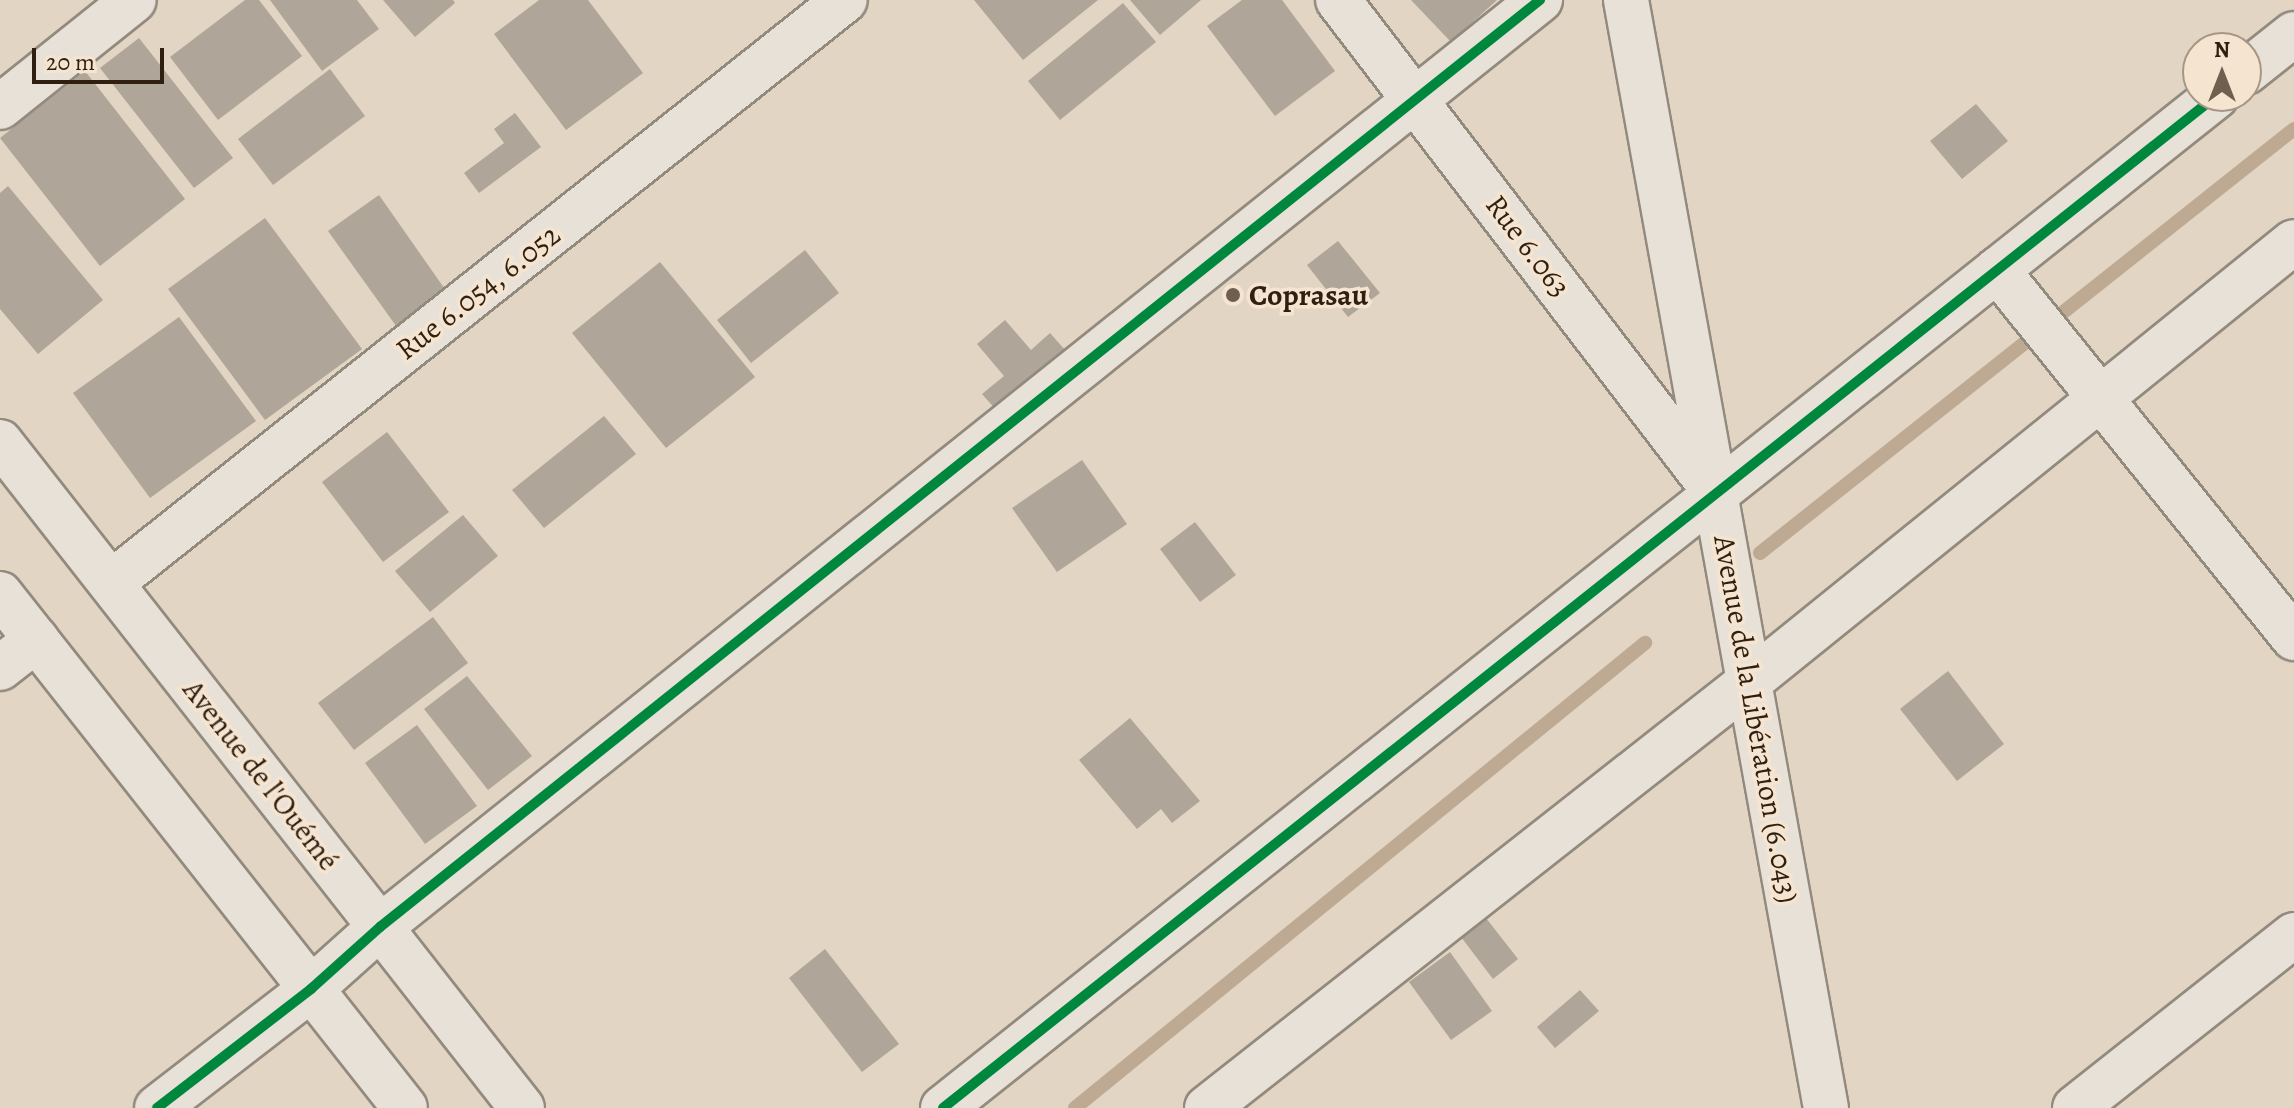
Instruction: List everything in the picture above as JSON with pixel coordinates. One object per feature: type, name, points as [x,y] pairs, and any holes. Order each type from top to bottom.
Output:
[{"type":"street","points":[[0,107],[134,0]]},
{"type":"street","name":"Rue 6.054, 6.052","points":[[111,583],[845,0]]},
{"type":"street","name":"Rue 6.063","points":[[1338,0],[1716,493]]},
{"type":"street","points":[[157,1108],[311,989],[380,927],[1540,0]]},
{"type":"street","name":"Avenue de la Libération (6.043)","points":[[1626,0],[1826,1108]]},
{"type":"street","points":[[2262,59],[2294,34]]},
{"type":"street","points":[[943,1108],[2196,112]]},
{"type":"street","points":[[1207,1108],[1749,682],[2294,242]]},
{"type":"street","points":[[1997,270],[2294,638]]},
{"type":"street","name":"Avenue de l'Ouémé","points":[[0,442],[522,1108]]},
{"type":"street","points":[[0,594],[405,1108]]},
{"type":"street","points":[[0,668],[36,640]]},
{"type":"street","points":[[2075,1108],[2294,935]]},
{"type":"building","points":[[245,0],[259,0],[302,56],[218,120],[170,57]]},
{"type":"building","points":[[270,0],[357,0],[379,29],[322,71]]},
{"type":"building","points":[[383,0],[453,0],[455,3],[415,37]]},
{"type":"building","points":[[539,0],[588,0],[643,73],[566,130],[494,34]]},
{"type":"building","points":[[974,0],[1098,0],[1023,60]]},
{"type":"building","points":[[1130,0],[1201,0],[1160,35]]},
{"type":"building","points":[[1242,0],[1282,0],[1335,71],[1275,116],[1207,26]]},
{"type":"building","points":[[1411,0],[1497,0],[1451,42]]},
{"type":"building","points":[[1123,3],[1156,42],[1060,120],[1028,81]]},
{"type":"building","points":[[139,38],[233,158],[194,188],[100,68]]},
{"type":"building","points":[[330,69],[365,116],[273,185],[238,139]]},
{"type":"building","points":[[85,71],[185,199],[100,266],[0,138]]},
{"type":"building","points":[[1976,104],[2008,141],[1962,179],[1930,141]]},
{"type":"building","points":[[515,113],[541,147],[479,193],[464,173],[504,143],[494,129]]},
{"type":"building","points":[[8,186],[103,300],[38,354],[0,309],[0,193]]},
{"type":"building","points":[[379,195],[449,295],[399,330],[328,231]]},
{"type":"building","points":[[265,218],[362,349],[265,420],[168,289]]},
{"type":"building","points":[[1338,241],[1380,293],[1348,317],[1307,265]]},
{"type":"building","points":[[805,250],[839,293],[751,363],[717,320]]},
{"type":"building","points":[[660,262],[755,377],[666,448],[572,333]]},
{"type":"building","points":[[179,317],[256,421],[150,498],[73,393]]},
{"type":"building","points":[[1005,320],[1031,350],[1050,333],[1074,360],[1005,420],[982,394],[1004,376],[977,344]]},
{"type":"building","points":[[604,416],[636,454],[544,528],[512,490]]},
{"type":"building","points":[[387,432],[449,512],[383,562],[322,482]]},
{"type":"building","points":[[1082,460],[1127,524],[1057,572],[1012,508]]},
{"type":"building","points":[[463,515],[498,556],[430,612],[395,571]]},
{"type":"building","points":[[1195,522],[1236,575],[1200,602],[1160,549]]},
{"type":"building","points":[[433,617],[468,663],[354,750],[318,703]]},
{"type":"building","points":[[1948,671],[2004,744],[1957,781],[1900,709]]},
{"type":"building","points":[[467,676],[532,756],[488,790],[424,709]]},
{"type":"building","points":[[1130,718],[1200,801],[1172,823],[1161,809],[1137,829],[1079,760]]},
{"type":"building","points":[[417,725],[477,806],[425,844],[365,763]]},
{"type":"building","points":[[1486,918],[1518,959],[1493,979],[1461,937]]},
{"type":"building","points":[[825,949],[899,1044],[862,1072],[789,978]]},
{"type":"building","points":[[1450,952],[1492,1011],[1451,1040],[1409,982]]},
{"type":"building","points":[[1580,990],[1599,1011],[1555,1048],[1537,1027]]},
{"type":"waterway","points":[[1760,553],[2294,129]]},
{"type":"waterway","points":[[1075,1108],[1645,643]]},
{"type":"cycle path","points":[[157,1108],[311,989],[380,927],[1540,0]]},
{"type":"cycle path","points":[[943,1108],[2196,112]]},
{"type":"place","name":"Coprasau","points":[[1233,295]]}]
